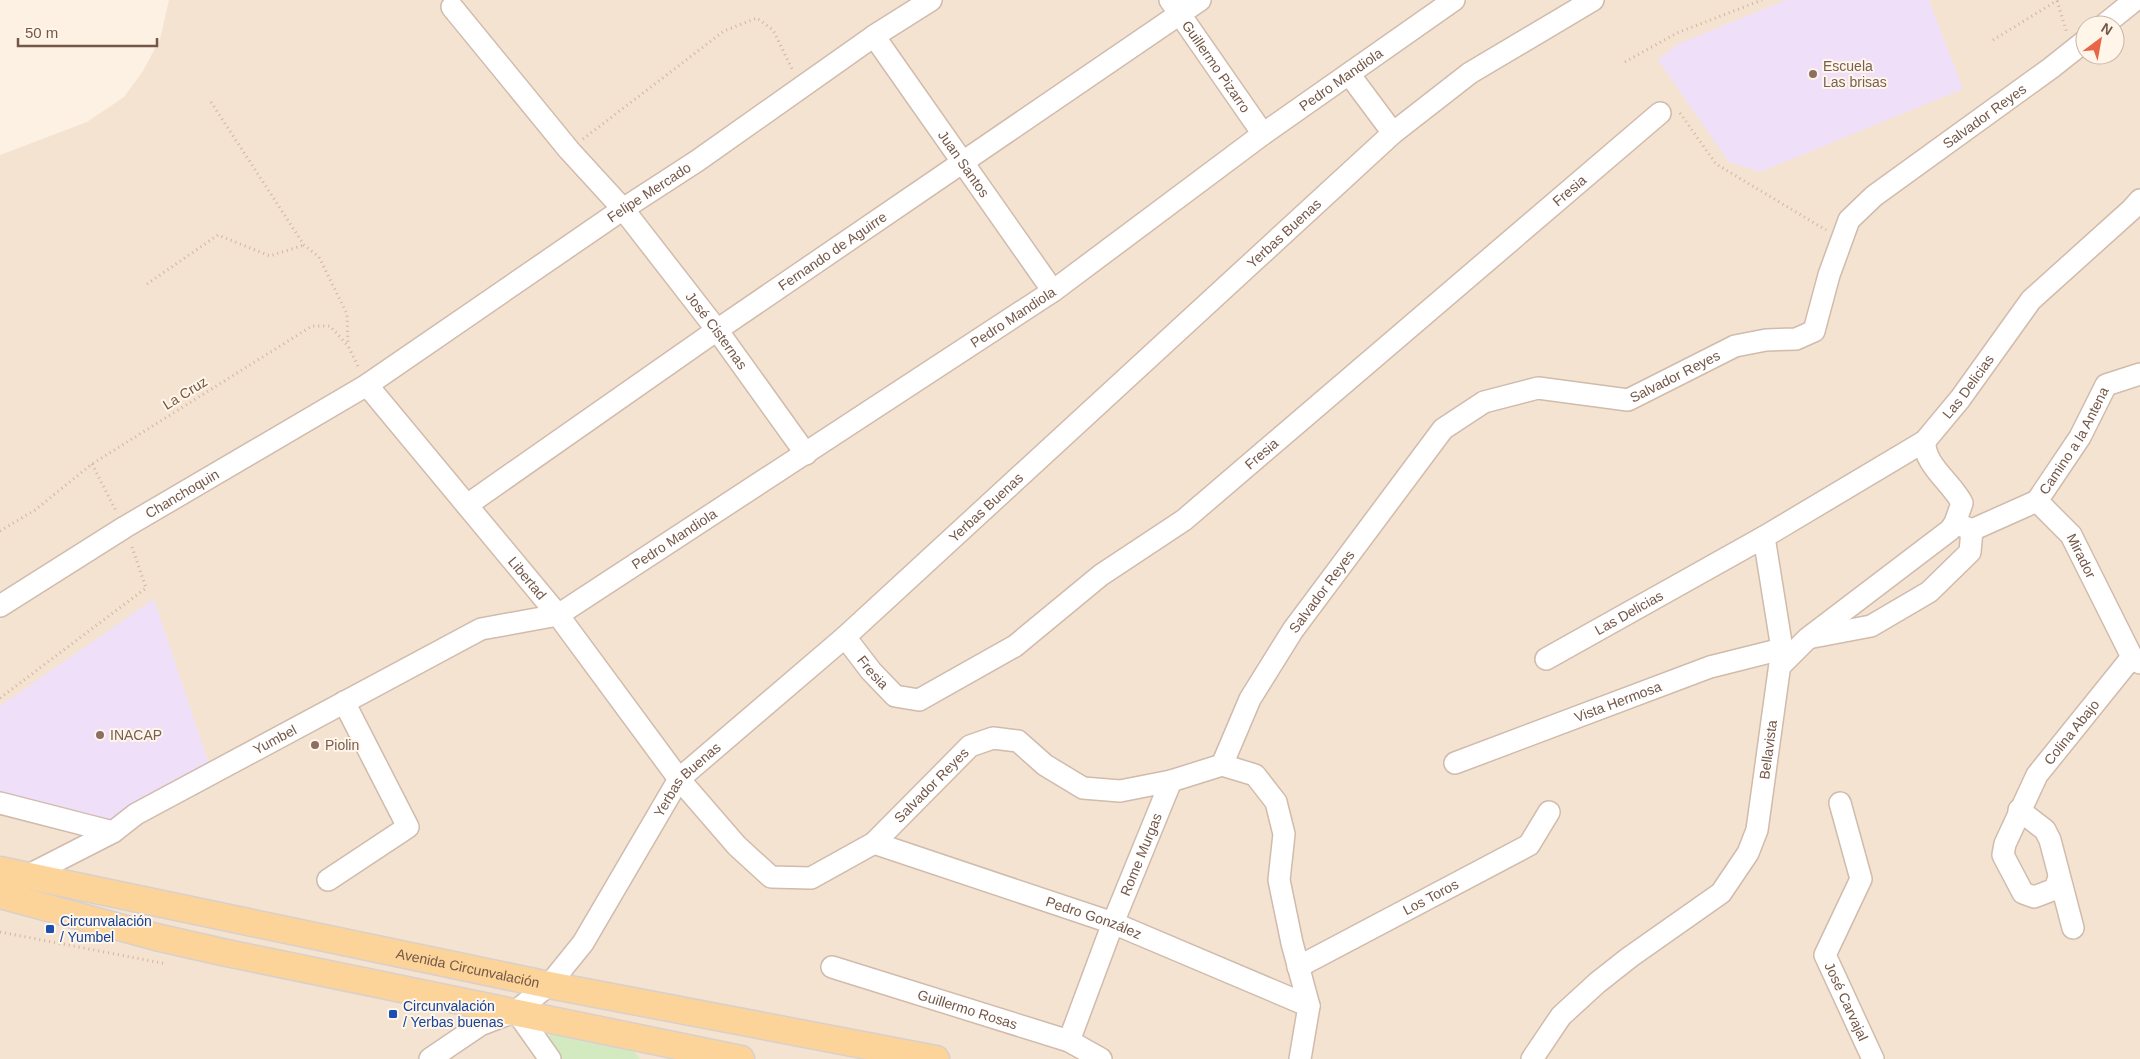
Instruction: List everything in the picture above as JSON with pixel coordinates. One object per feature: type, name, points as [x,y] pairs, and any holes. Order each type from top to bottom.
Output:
[{"type":"main road","name":"Avenida Circunvalación","points":[[0,870],[548,985],[936,1059]]},
{"type":"main road","points":[[0,895],[117,927],[212,950],[516,1011],[741,1059]]},
{"type":"street","name":"Felipe Mercado","points":[[367,384],[624,208],[697,161],[874,36],[930,0]]},
{"type":"street","name":"Fernando de Aguirre","points":[[467,505],[717,330],[962,163],[1175,7],[1200,0]]},
{"type":"street","name":"Pedro Mandiola","points":[[558,615],[1053,291],[1263,134],[1454,0]]},
{"type":"street","name":"Yerbas Buenas","points":[[430,1059],[480,1025],[516,1011],[548,985],[583,943],[680,779],[845,636],[1393,133],[1470,74],[1593,0]]},
{"type":"street","points":[[2116,15],[2135,0]]},
{"type":"street","name":"José Cisternas","points":[[452,7],[569,150],[624,208],[717,330],[806,454]]},
{"type":"street","name":"Guillermo Pizarro","points":[[1175,7],[1263,134]]},
{"type":"street","name":"Juan Santos","points":[[874,36],[1053,291]]},
{"type":"street","name":"Salvador Reyes","points":[[680,779],[737,846],[771,877],[811,878],[874,843],[970,746],[993,738],[1018,741],[1045,765],[1083,788],[1120,791],[1170,781],[1222,765],[1250,699],[1293,630],[1443,429],[1484,402],[1538,388],[1628,400],[1734,346],[1766,340],[1796,339],[1814,331],[1848,220],[1874,196],[2075,49]]},
{"type":"street","points":[[1349,74],[1393,133]]},
{"type":"street","name":"Fresia","points":[[845,636],[871,671],[895,696],[919,700],[1015,646],[1101,575],[1184,520],[1660,112]]},
{"type":"street","name":"Las Delicias","points":[[1546,658],[1764,537],[1925,441],[1960,399],[2031,300],[2140,200]]},
{"type":"street","name":"Camino a la Antena","points":[[2037,501],[2080,438],[2106,385],[2140,374]]},
{"type":"street","name":"Libertad","points":[[367,384],[558,615],[680,779]]},
{"type":"street","name":"Chanchoquin","points":[[0,606],[125,527],[367,384]]},
{"type":"street","points":[[1808,638],[1871,626],[1929,592],[1970,552],[1972,525],[1957,494],[1927,455],[1924,447],[1925,441]]},
{"type":"street","points":[[1764,537],[1781,657],[1950,530],[1972,525],[2037,501]]},
{"type":"street","name":"Mirador","points":[[2037,501],[2071,535],[2136,660]]},
{"type":"street","name":"Yumbel","points":[[0,888],[113,832],[136,814],[481,629],[558,615]]},
{"type":"street","name":"Vista Hermosa","points":[[1455,763],[1710,667],[1781,657]]},
{"type":"street","name":"Bellavista","points":[[1532,1059],[1561,1016],[1597,983],[1721,893],[1734,876],[1748,853],[1757,830],[1781,657]]},
{"type":"street","name":"Colina Abajo","points":[[2059,876],[2055,889],[2034,897],[2023,893],[2003,855],[2005,844],[2019,810],[2037,775],[2136,660]]},
{"type":"street","points":[[328,880],[408,828],[344,702]]},
{"type":"street","points":[[1222,765],[1255,775],[1276,802],[1284,834],[1279,880],[1298,968],[1309,1006],[1300,1059]]},
{"type":"street","name":"Rome Murgas","points":[[1069,1041],[1170,781]]},
{"type":"street","points":[[0,803],[113,832]]},
{"type":"street","name":"José Carvajal","points":[[1840,803],[1861,879],[1826,955],[1873,1059]]},
{"type":"street","points":[[2019,810],[2045,830],[2050,840],[2073,928]]},
{"type":"street","name":"Los Toros","points":[[1298,968],[1529,845],[1549,812]]},
{"type":"street","name":"Pedro González","points":[[874,843],[1113,924],[1309,1006]]},
{"type":"street","name":"Guillermo Rosas","points":[[832,967],[1069,1041],[1101,1059]]},
{"type":"street","points":[[516,1011],[550,1059]]},
{"type":"path","points":[[1625,62],[1677,33],[1762,0]]},
{"type":"path","points":[[1993,40],[2057,0],[2075,38]]},
{"type":"path","points":[[569,150],[724,31],[757,18],[773,30],[802,88]]},
{"type":"path","points":[[210,102],[304,245],[319,258],[347,314],[348,346]]},
{"type":"path","points":[[1660,112],[1676,107],[1716,164],[1841,240]]},
{"type":"path","points":[[147,284],[218,235],[270,256],[304,245]]},
{"type":"path","name":"La Cruz","points":[[0,531],[35,510],[92,464],[312,326],[330,326],[348,346],[367,384]]},
{"type":"path","points":[[0,698],[146,588],[125,527],[92,464]]},
{"type":"shaded area","points":[[169,0],[2140,0],[2140,1059],[0,1059],[0,155],[87,122],[124,97],[143,71],[160,39]]},
{"type":"shaded area","name":"Escuela Las brisas","points":[[1786,0],[1929,0],[1963,89],[1760,172],[1729,162],[1658,60],[1678,44]]},
{"type":"shaded area","name":"INACAP","points":[[154,599],[209,764],[110,823],[0,795],[0,706]]},
{"type":"green space","points":[[554,1028],[627,1042],[640,1059],[558,1059],[546,1042]]},
{"type":"place","name":"Escuela Las brisas","points":[[1813,74]]},
{"type":"place","name":"INACAP","points":[[100,735]]},
{"type":"place","name":"Piolin","points":[[315,745]]},
{"type":"place","name":"Circunvalación / Yumbel","points":[[50,929]]},
{"type":"place","name":"Circunvalación / Yerbas buenas","points":[[393,1014]]}]
